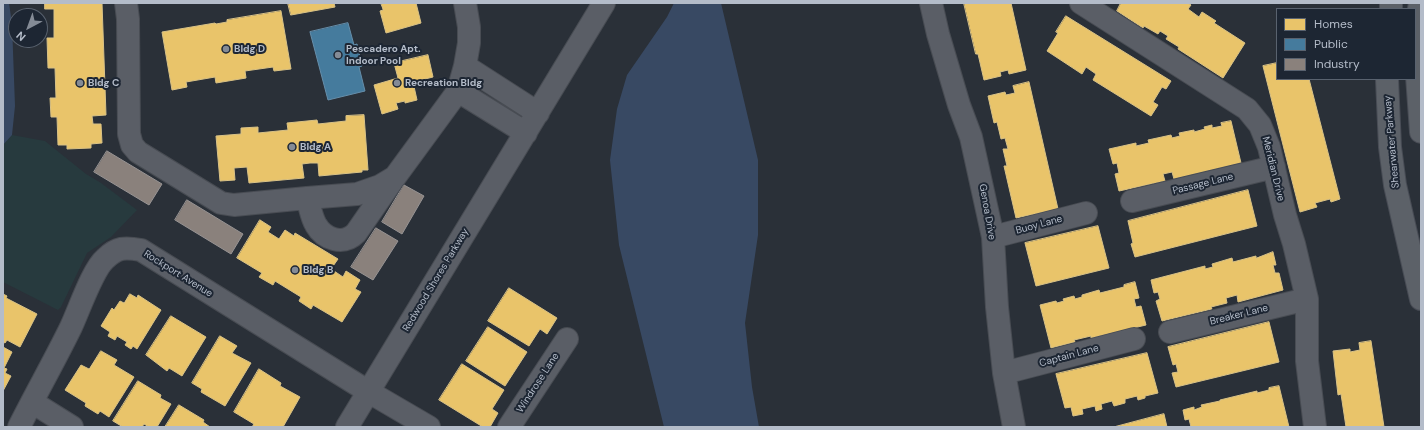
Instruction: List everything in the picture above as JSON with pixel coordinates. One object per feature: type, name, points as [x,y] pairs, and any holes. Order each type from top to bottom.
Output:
[{"type":"main road","points":[[1420,3],[1418,15],[1417,76],[1421,132]]},
{"type":"main road","name":"Shearwater Parkway","points":[[1387,80],[1390,147],[1395,185],[1421,299]]},
{"type":"street","points":[[126,3],[128,19],[129,134],[134,149],[221,203],[228,205],[357,194],[380,186],[395,177]]},
{"type":"street","points":[[307,198],[318,228],[331,238],[343,241],[348,240],[356,233],[458,91],[465,66],[469,43],[469,27],[465,3]]},
{"type":"street","name":"Redwood Shores Parkway","points":[[347,427],[604,3]]},
{"type":"street","name":"Genoa Drive","points":[[931,3],[938,34],[959,105],[971,137],[992,237],[1004,373],[1014,427]]},
{"type":"street","name":"Meridian Drive","points":[[1080,3],[1247,110],[1260,125],[1265,136],[1274,167],[1307,299],[1307,361],[1315,427]]},
{"type":"street","points":[[465,66],[538,113]]},
{"type":"street","points":[[458,91],[526,133]]},
{"type":"street","name":"Passage Lane","points":[[1132,201],[1274,167]]},
{"type":"street","name":"Buoy Lane","points":[[992,237],[1086,212]]},
{"type":"street","name":"Rockport Avenue","points":[[19,427],[71,327],[97,268],[104,259],[117,249],[128,248],[141,250],[368,392],[429,427]]},
{"type":"street","name":"Breaker Lane","points":[[1170,332],[1307,299]]},
{"type":"street","name":"Windrose Lane","points":[[509,427],[567,339]]},
{"type":"street","name":"Captain Lane","points":[[1004,373],[1134,339]]},
{"type":"street","points":[[32,402],[72,427]]},
{"type":"green space","points":[[12,135],[45,141],[86,174],[101,183],[137,210],[111,237],[87,253],[61,307],[58,310],[3,282],[3,145]]},
{"type":"water","points":[[3,3],[9,3],[8,48],[13,48],[15,106],[12,135],[3,145]]},
{"type":"water","points":[[674,3],[721,3],[758,160],[758,235],[745,323],[752,387],[759,427],[664,427],[619,245],[610,160],[617,109],[627,75],[667,17]]},
{"type":"building: Homes","name":"Bldg C","points":[[45,3],[102,3],[106,115],[92,116],[93,124],[101,124],[102,143],[91,144],[91,148],[67,149],[67,145],[58,145],[57,117],[51,117],[50,98],[56,98],[55,68],[48,68],[47,48],[48,38],[54,38],[54,9],[45,8]]},
{"type":"building: Homes","points":[[288,3],[334,3],[335,7],[291,15]]},
{"type":"building: Homes","points":[[381,3],[416,3],[421,23],[386,33],[380,11],[383,10]]},
{"type":"building: Homes","points":[[964,3],[1011,3],[1026,70],[1009,74],[1008,70],[1000,72],[1001,76],[984,80],[978,54],[976,54]]},
{"type":"building: Homes","points":[[1121,3],[1188,3],[1191,5],[1188,9],[1199,17],[1202,12],[1216,21],[1214,23],[1245,43],[1223,78],[1178,49],[1179,47],[1166,39],[1168,36],[1160,31],[1158,34],[1144,26],[1143,28],[1117,11]]},
{"type":"building: Homes","name":"Bldg D","points":[[281,11],[291,69],[274,71],[273,67],[245,71],[246,78],[216,83],[215,77],[186,82],[187,87],[172,90],[162,32],[216,24],[227,22],[227,20]]},
{"type":"building: Homes","points":[[1066,16],[1171,81],[1166,89],[1162,87],[1153,102],[1158,105],[1151,116],[1093,80],[1096,74],[1086,67],[1082,74],[1047,51]]},
{"type":"building: Homes","name":"Recreation Bldg","points":[[428,55],[433,77],[413,82],[417,100],[405,103],[405,101],[396,103],[398,109],[382,114],[374,85],[398,78],[394,63]]},
{"type":"building: Homes","points":[[1276,63],[1276,80],[1309,80],[1340,199],[1331,202],[1330,199],[1315,203],[1317,207],[1300,212],[1263,66]]},
{"type":"building: Homes","points":[[1029,82],[1058,209],[1016,218],[1004,166],[1007,166],[1003,149],[1008,149],[1005,138],[1001,139],[997,122],[994,123],[988,96],[1005,92],[1006,95],[1015,93],[1013,86]]},
{"type":"building: Homes","name":"Bldg A","points":[[364,115],[368,170],[362,170],[362,172],[319,176],[318,163],[310,163],[302,164],[304,178],[249,183],[247,167],[234,168],[235,180],[220,181],[216,136],[241,134],[241,128],[258,127],[258,133],[288,130],[287,123],[317,120],[318,124],[346,121],[346,116]]},
{"type":"building: Homes","points":[[1231,121],[1241,163],[1174,179],[1172,172],[1163,174],[1165,181],[1119,191],[1115,174],[1119,173],[1117,163],[1113,164],[1109,149],[1136,143],[1136,146],[1149,143],[1148,140],[1171,135],[1172,138],[1180,136],[1179,133],[1194,130],[1194,132],[1212,125],[1212,128],[1222,126],[1221,123]]},
{"type":"building: Homes","points":[[1248,190],[1257,226],[1135,257],[1131,244],[1133,243],[1128,221]]},
{"type":"building: Homes","name":"Bldg B","points":[[260,220],[271,227],[268,232],[279,239],[285,230],[294,236],[295,233],[338,259],[331,269],[343,277],[346,271],[360,280],[355,289],[361,292],[342,322],[313,305],[311,309],[299,301],[301,297],[275,281],[273,285],[259,277],[262,273],[237,258]]},
{"type":"building: Homes","points":[[1098,226],[1109,268],[1036,286],[1025,243]]},
{"type":"building: Homes","points":[[1273,252],[1276,265],[1273,265],[1275,273],[1279,273],[1283,290],[1238,302],[1237,295],[1226,298],[1227,303],[1211,307],[1212,309],[1162,321],[1156,301],[1160,299],[1158,292],[1154,293],[1151,280],[1205,266],[1205,269],[1213,267],[1212,264],[1232,258],[1233,262],[1256,256],[1256,258]]},
{"type":"building: Homes","points":[[1135,282],[1139,298],[1134,299],[1136,307],[1141,306],[1146,325],[1091,338],[1091,336],[1074,340],[1075,342],[1051,348],[1040,305],[1056,301],[1057,303],[1064,301],[1063,299],[1074,296],[1075,299],[1082,297],[1082,295],[1099,290],[1100,293],[1124,287],[1124,285]]},
{"type":"building: Homes","points":[[509,288],[557,318],[547,334],[540,329],[529,346],[488,321]]},
{"type":"building: Homes","points":[[3,294],[7,296],[6,298],[37,314],[20,347],[7,340],[5,343],[3,342]]},
{"type":"building: Homes","points":[[130,294],[137,298],[138,295],[161,310],[137,349],[133,346],[131,349],[125,345],[127,342],[117,336],[115,340],[108,336],[110,332],[101,326],[112,308],[114,310],[120,301],[124,303]]},
{"type":"building: Homes","points":[[171,316],[206,337],[182,376],[169,368],[167,371],[146,355]]},
{"type":"building: Homes","points":[[1269,322],[1279,362],[1176,387],[1172,373],[1178,372],[1176,364],[1173,365],[1168,347]]},
{"type":"building: Homes","points":[[488,327],[527,352],[505,386],[466,361]]},
{"type":"building: Homes","points":[[220,336],[237,346],[232,353],[251,363],[225,406],[201,392],[202,389],[192,383]]},
{"type":"building: Homes","points":[[1371,341],[1384,427],[1346,427],[1341,394],[1338,395],[1333,351],[1350,349],[1350,352],[1360,350],[1359,343]]},
{"type":"building: Homes","points":[[3,347],[12,352],[4,368],[7,369],[5,373],[11,376],[3,391]]},
{"type":"building: Homes","points":[[101,351],[117,360],[114,365],[134,377],[109,417],[100,411],[98,414],[85,406],[86,403],[65,390],[81,365],[89,369]]},
{"type":"building: Homes","points":[[1147,353],[1158,393],[1145,396],[1145,398],[1138,400],[1137,396],[1125,399],[1125,403],[1114,406],[1112,401],[1101,404],[1102,409],[1096,411],[1095,406],[1082,409],[1083,414],[1073,416],[1071,407],[1065,408],[1056,374]]},
{"type":"building: Homes","points":[[462,364],[504,390],[492,409],[498,413],[490,427],[483,427],[439,400]]},
{"type":"building: Homes","points":[[259,369],[281,383],[280,386],[300,397],[283,427],[252,427],[254,424],[234,412]]},
{"type":"building: Homes","points":[[138,381],[161,395],[160,398],[171,404],[157,427],[149,427],[144,424],[142,427],[123,427],[113,421]]},
{"type":"building: Homes","points":[[1279,386],[1289,427],[1191,427],[1189,419],[1185,420],[1183,410],[1194,407],[1194,410],[1202,407],[1201,405],[1257,391],[1257,393]]},
{"type":"building: Homes","points":[[179,405],[204,420],[203,422],[210,427],[165,427]]},
{"type":"building: Homes","points":[[1164,414],[1167,427],[1114,427]]},
{"type":"building: Public","name":"Pescadero Apt. Indoor Pool","points":[[348,23],[354,45],[357,44],[362,66],[359,67],[365,91],[328,100],[310,32]]},
{"type":"building: Industry","points":[[107,151],[162,184],[149,205],[94,172]]},
{"type":"building: Industry","points":[[404,185],[424,196],[402,234],[382,222]]},
{"type":"building: Industry","points":[[187,200],[243,234],[231,254],[175,220]]},
{"type":"building: Industry","points":[[376,228],[398,241],[373,280],[351,267]]},
{"type":"place","name":"Bldg D","points":[[226,49]]},
{"type":"place","name":"Pescadero Apt. Indoor Pool","points":[[338,55]]},
{"type":"place","name":"Bldg C","points":[[80,83]]},
{"type":"place","name":"Recreation Bldg","points":[[397,83]]},
{"type":"place","name":"Bldg A","points":[[292,147]]},
{"type":"place","name":"Bldg B","points":[[295,270]]}]
